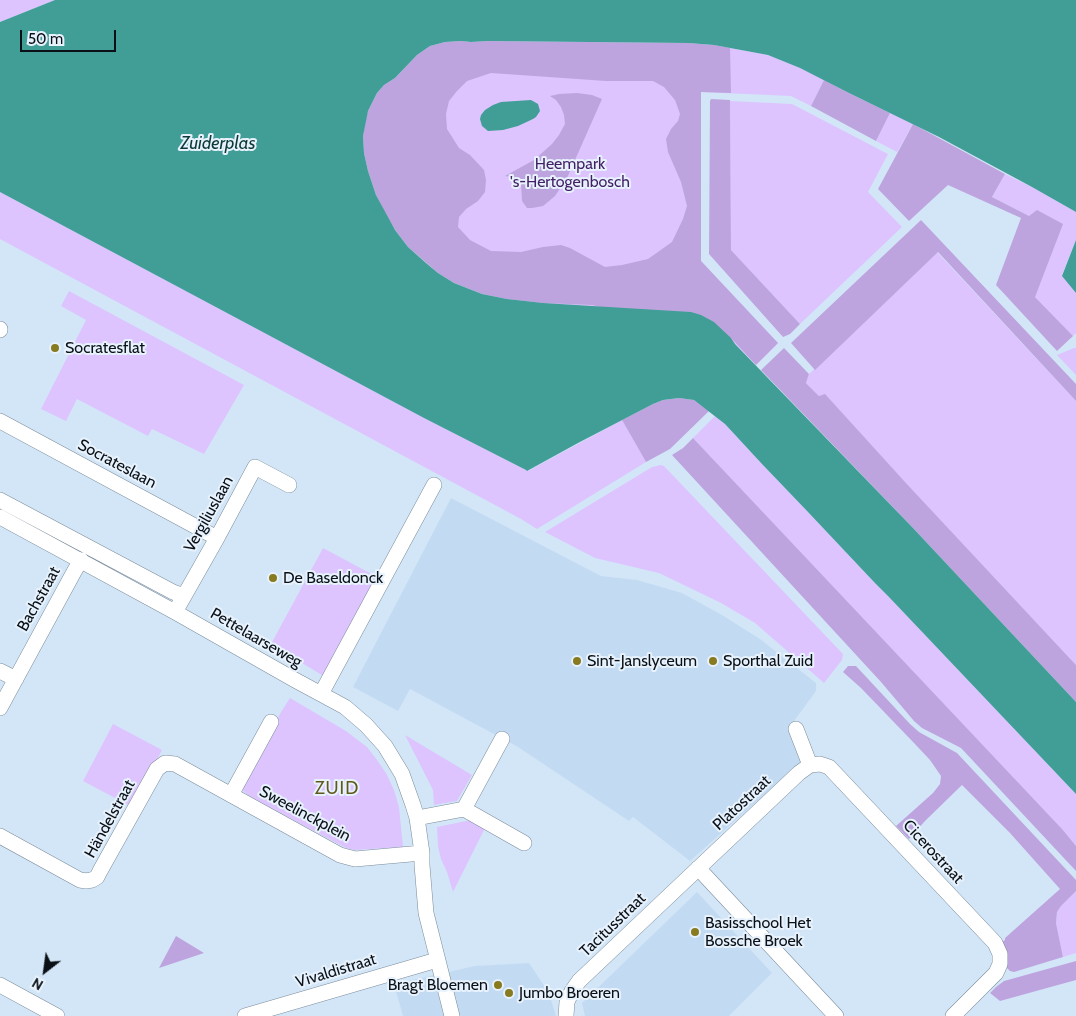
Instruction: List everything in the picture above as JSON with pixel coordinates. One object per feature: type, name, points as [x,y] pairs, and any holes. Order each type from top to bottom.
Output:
[{"type":"street","name":"Socrateslaan","points":[[0,421],[216,538]]},
{"type":"street","name":"Vergiliuslaan","points":[[175,612],[255,467],[289,485]]},
{"type":"street","points":[[321,694],[434,484]]},
{"type":"street","points":[[0,500],[173,592],[184,596]]},
{"type":"street","name":"Pettelaarseweg","points":[[0,517],[345,707],[366,725],[385,746],[402,774],[417,818],[422,853],[428,864],[439,928],[437,960],[452,1016]]},
{"type":"street","name":"Bachstraat","points":[[0,708],[81,560]]},
{"type":"street","points":[[0,670],[16,679]]},
{"type":"street","name":"Sweelinckplein","points":[[232,795],[271,722]]},
{"type":"street","points":[[796,729],[810,765]]},
{"type":"street","points":[[464,809],[502,739]]},
{"type":"street","name":"Sweelinckplein","points":[[165,763],[175,764],[340,855],[355,859],[422,853]]},
{"type":"street","name":"Händelstraat","points":[[0,836],[80,880],[92,880],[100,872],[157,769],[165,763]]},
{"type":"street","name":"Cicerostraat","points":[[810,765],[820,764],[829,767],[995,943],[1000,954],[1000,964],[996,973],[960,1014]]},
{"type":"street","name":"Platostraat","points":[[698,868],[799,773],[810,765]]},
{"type":"street","points":[[417,818],[464,809],[524,843]]},
{"type":"street","points":[[698,868],[836,1016]]},
{"type":"street","name":"Tacitusstraat","points":[[566,1016],[567,1002],[579,981],[698,868]]},
{"type":"street","name":"Vivaldistraat","points":[[245,1016],[437,960]]},
{"type":"street","points":[[0,985],[57,1016]]},
{"type":"shaded area","points":[[445,42],[688,43],[730,48],[731,93],[701,92],[701,261],[778,343],[756,365],[731,338],[592,305],[543,303],[482,294],[454,283],[438,273],[408,247],[395,230],[376,195],[364,153],[363,136],[365,120],[377,93],[384,85],[395,78],[417,55],[430,46]],"holes":[[[491,73],[606,81],[653,81],[664,87],[675,100],[680,114],[678,121],[666,139],[668,152],[681,182],[687,206],[672,242],[648,259],[605,267],[561,245],[521,252],[491,251],[470,240],[458,227],[459,217],[466,209],[478,201],[485,192],[486,180],[484,170],[470,155],[459,148],[447,129],[446,114],[449,101],[457,91],[467,81]]]},
{"type":"shaded area","points":[[824,80],[890,113],[876,141],[811,106]]},
{"type":"shaded area","points":[[577,93],[592,95],[602,99],[567,178],[555,196],[543,206],[527,208],[522,201],[521,183],[512,177],[505,176],[534,160],[559,135],[565,124],[564,115],[556,100],[550,96]]},
{"type":"shaded area","points":[[711,99],[730,100],[731,250],[800,324],[790,334],[783,337],[709,254]]},
{"type":"shaded area","points":[[913,124],[1005,174],[992,197],[1029,216],[1037,210],[1063,224],[1035,297],[1073,336],[1057,351],[996,285],[1021,218],[948,185],[909,221],[878,189]]},
{"type":"shaded area","points":[[921,220],[1076,384],[1076,401],[938,252],[815,370],[791,343]]},
{"type":"shaded area","points":[[784,348],[809,374],[806,383],[819,396],[825,394],[1076,665],[1076,702],[913,528],[761,370]]},
{"type":"shaded area","points":[[679,398],[694,400],[709,411],[670,449],[646,462],[622,420],[663,400]]},
{"type":"shaded area","points":[[693,438],[1063,830],[1076,846],[1076,871],[961,748],[922,728],[914,721],[881,682],[672,455]]},
{"type":"shaded area","name":"Sint-Janslyceum","points":[[451,498],[601,576],[637,580],[682,593],[760,639],[816,683],[816,691],[789,728],[803,760],[690,861],[633,817],[629,821],[518,747],[410,689],[398,711],[353,687]]},
{"type":"shaded area","points":[[848,666],[856,666],[919,732],[957,753],[1076,880],[1076,891],[1057,912],[1056,923],[1063,957],[1014,972],[1006,967],[1008,955],[1002,942],[1060,889],[1010,833],[962,785],[909,839],[896,826],[933,793],[940,784],[941,776],[930,760],[914,743],[843,672]]},
{"type":"shaded area","name":"Basisschool Het Bossche Broek","points":[[697,892],[772,973],[729,1016],[585,1016],[582,1003]]},
{"type":"shaded area","points":[[176,936],[204,953],[159,968]]},
{"type":"shaded area","points":[[1076,961],[1076,980],[1000,1001],[990,993],[1004,981]]},
{"type":"shaded area","points":[[529,963],[549,993],[556,1016],[403,1016],[394,984],[475,966]]},
{"type":"green space","points":[[0,0],[55,0],[0,22]]},
{"type":"green space","name":"Heempark 's-Hertogenbosch","points":[[714,45],[768,55],[824,80],[811,106],[791,96],[701,92],[701,261],[778,343],[756,365],[735,344],[482,294],[384,85]]},
{"type":"green space","points":[[730,101],[792,104],[888,154],[868,192],[902,227],[800,324],[731,250]]},
{"type":"green space","points":[[890,113],[913,124],[897,152],[876,141]]},
{"type":"green space","points":[[1005,174],[1076,212],[1076,240],[1062,275],[1076,293],[1076,333],[1073,336],[1035,297],[1029,216],[992,197]]},
{"type":"green space","points":[[0,192],[424,418],[528,471],[622,420],[646,462],[537,529],[0,239]]},
{"type":"green space","points":[[937,252],[1076,401],[1076,665],[825,395],[819,396],[806,383],[809,374]]},
{"type":"green space","points":[[69,291],[244,385],[204,454],[152,429],[148,436],[77,399],[66,421],[41,409],[86,320],[61,306]]},
{"type":"green space","points":[[1076,348],[1076,375],[1057,355]]},
{"type":"green space","points":[[715,416],[725,424],[1076,794],[1076,846],[693,438]]},
{"type":"green space","points":[[661,465],[843,654],[842,660],[824,683],[755,623],[721,603],[659,573],[595,558],[545,532],[652,467]]},
{"type":"green space","points":[[323,548],[379,578],[325,677],[271,644]]},
{"type":"green space","points":[[290,698],[346,731],[367,747],[377,760],[394,790],[399,807],[403,847],[354,850],[346,848],[269,807],[241,789]]},
{"type":"green space","points":[[113,724],[162,750],[132,807],[83,781]]},
{"type":"green space","points":[[405,735],[472,775],[457,801],[434,805],[433,790]]},
{"type":"green space","points":[[471,820],[485,828],[453,892],[438,847],[437,827]]},
{"type":"green space","points":[[1076,891],[1076,953],[1063,957],[1056,923],[1057,912]]},
{"type":"water","name":"Zuiderplas","points":[[55,0],[1076,0],[1076,212],[939,137],[800,68],[768,55],[714,45],[688,43],[445,42],[430,46],[417,55],[395,78],[384,85],[377,93],[368,111],[363,136],[364,153],[376,195],[395,230],[408,247],[438,273],[454,283],[482,294],[507,299],[691,312],[714,322],[913,528],[1076,702],[1076,794],[725,424],[694,400],[679,398],[663,400],[653,404],[527,471],[0,192],[0,22]]},
{"type":"water","points":[[531,100],[538,104],[540,111],[533,119],[503,130],[488,131],[482,126],[481,115],[493,105],[501,102]]},
{"type":"water","points":[[1076,240],[1076,293],[1062,276]]},
{"type":"place","name":"Socratesflat","points":[[55,348]]},
{"type":"place","name":"De Baseldonck","points":[[273,578]]},
{"type":"place","name":"Sint-Janslyceum","points":[[577,661]]},
{"type":"place","name":"Sporthal Zuid","points":[[713,661]]},
{"type":"place","name":"Basisschool Het Bossche Broek","points":[[695,932]]},
{"type":"place","name":"Bragt Bloemen","points":[[498,985]]},
{"type":"place","name":"Jumbo Broeren","points":[[509,993]]},
{"type":"district","name":"ZUID","points":[[337,789]]}]
